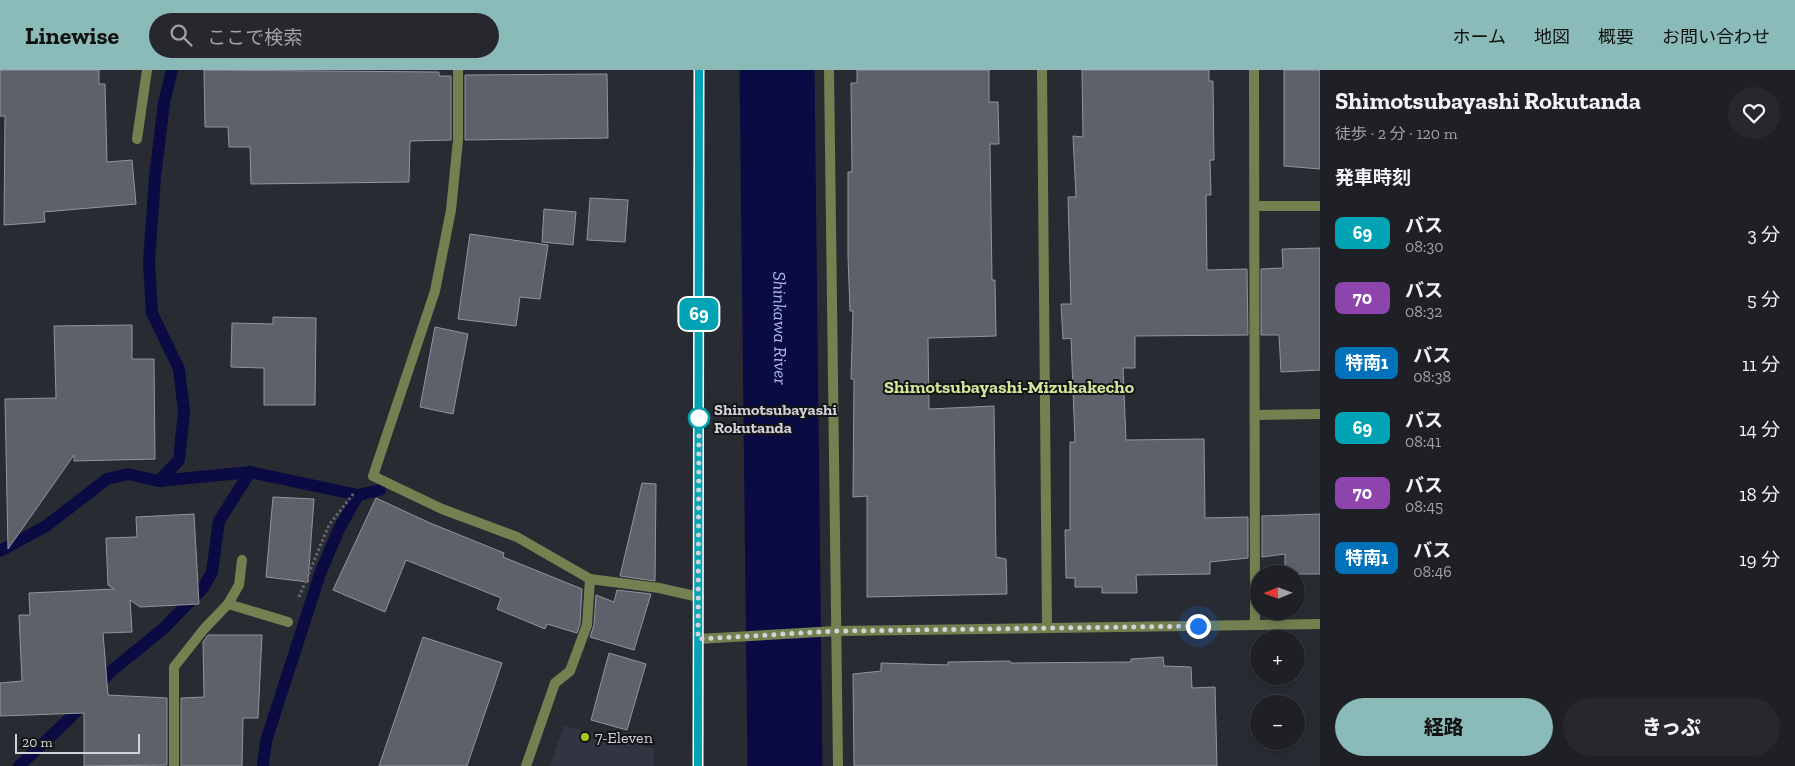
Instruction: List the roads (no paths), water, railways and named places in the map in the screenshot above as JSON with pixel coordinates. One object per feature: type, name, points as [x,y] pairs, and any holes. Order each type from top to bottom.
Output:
[{"type":"street","points":[[138,139],[147,70]]},
{"type":"street","points":[[458,70],[458,140],[451,210],[436,291],[373,476],[442,509],[517,537],[590,579],[659,588],[699,597]]},
{"type":"street","points":[[698,766],[699,70]]},
{"type":"street","points":[[829,70],[838,766]]},
{"type":"street","points":[[1042,70],[1047,628]]},
{"type":"street","points":[[1254,70],[1255,625]]},
{"type":"street","points":[[1255,206],[1320,206]]},
{"type":"street","points":[[1256,415],[1320,414]]},
{"type":"street","points":[[174,766],[174,667],[204,629],[228,604],[239,585],[242,560]]},
{"type":"street","points":[[526,766],[555,683],[570,671],[587,625],[590,579]]},
{"type":"street","points":[[228,604],[288,622]]},
{"type":"street","points":[[698,639],[837,631],[1320,624]]},
{"type":"waterway","points":[[159,481],[179,460],[184,412],[179,369],[152,313],[149,262],[155,177],[164,103],[172,70]]},
{"type":"waterway","name":"Shinkawa River","points":[[777,70],[785,766]]},
{"type":"waterway","points":[[0,551],[46,526],[107,479],[128,474],[159,481],[250,472]]},
{"type":"waterway","points":[[19,766],[70,718],[110,672],[163,629],[203,588],[212,572],[219,521],[250,472],[358,495]]},
{"type":"waterway","points":[[263,766],[266,741],[320,574],[339,529],[358,495],[380,490]]},
{"type":"place","name":"Shimotsubayashi Rokutanda","points":[[699,418]]},
{"type":"place","name":"7-Eleven","points":[[585,737]]},
{"type":"district","name":"Shimotsubayashi-Mizukakecho","points":[[1009,387]]}]
